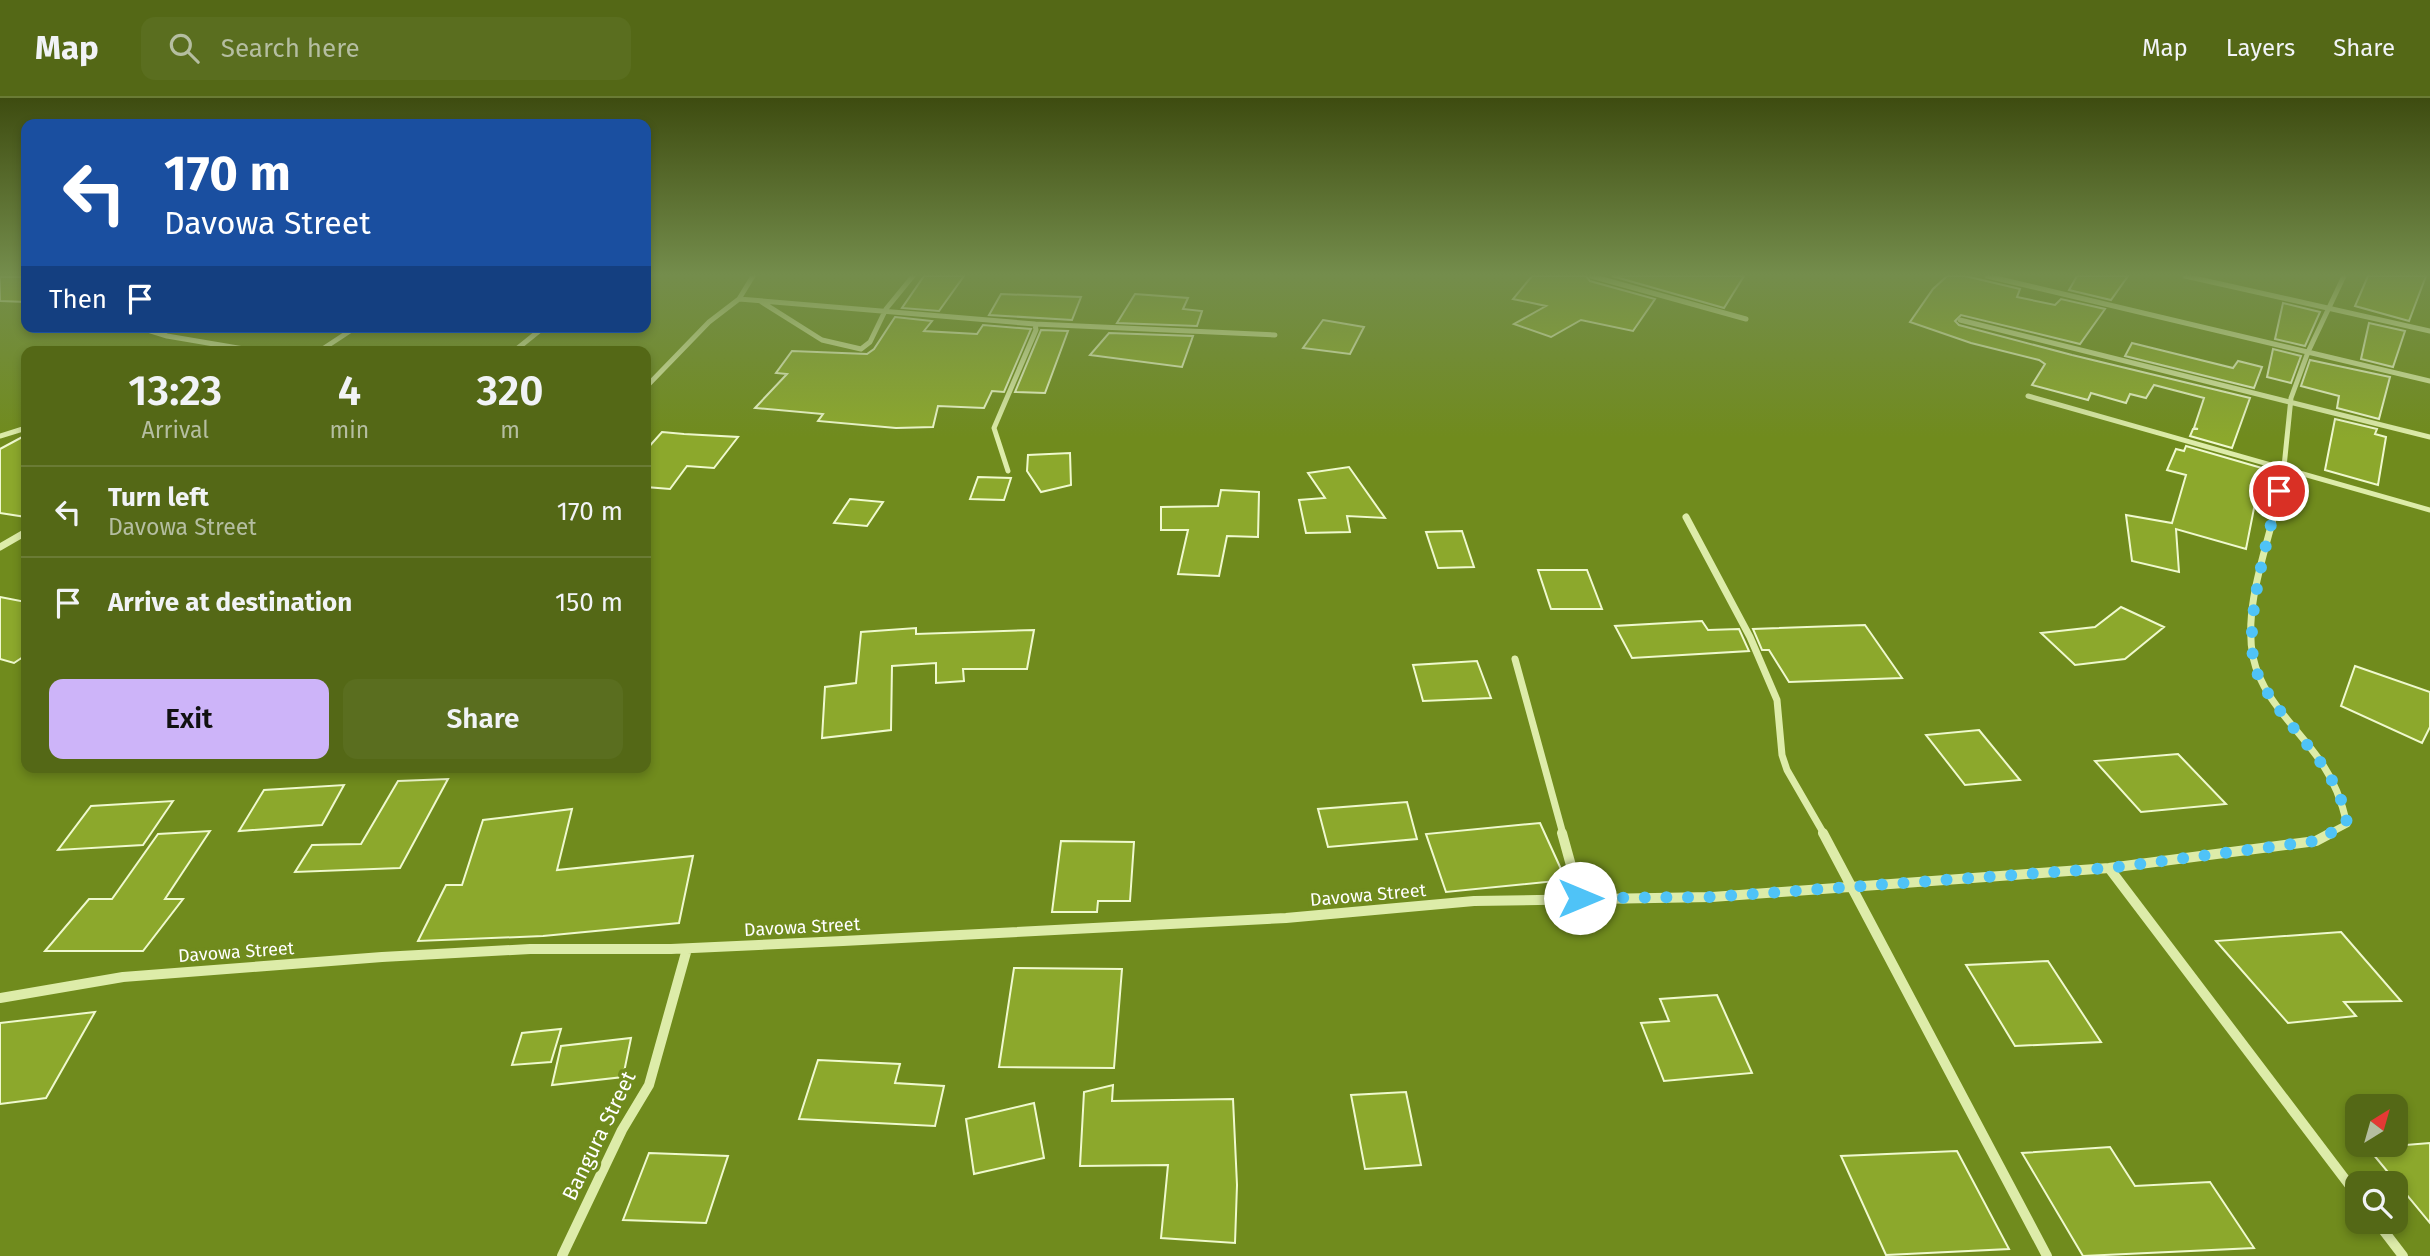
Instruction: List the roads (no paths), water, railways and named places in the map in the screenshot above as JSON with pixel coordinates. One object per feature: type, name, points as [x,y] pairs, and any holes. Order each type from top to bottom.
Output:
[{"type":"street","points":[[651,382],[702,330]]},
{"type":"street","points":[[808,330],[851,350],[861,349],[870,342],[876,330]]},
{"type":"street","points":[[1008,471],[994,428],[1035,330]]},
{"type":"street","points":[[1167,330],[1275,335]]},
{"type":"street","points":[[2001,330],[2430,437]]},
{"type":"street","points":[[2216,330],[2430,381]]},
{"type":"street","points":[[2284,468],[2290,400],[2320,330]]},
{"type":"street","points":[[157,333],[226,346]]},
{"type":"street","points":[[327,346],[347,333]]},
{"type":"street","points":[[520,346],[537,333]]},
{"type":"street","points":[[2028,396],[2430,510]]},
{"type":"street","points":[[0,436],[21,430]]},
{"type":"street","name":"Davowa Street","points":[[0,998],[123,977],[382,957],[530,948],[687,949],[1286,918],[1474,901],[1712,897],[2109,868],[2316,841],[2347,824],[2344,801],[2330,773],[2257,674],[2250,634],[2284,468]]},
{"type":"street","points":[[1686,517],[1749,637],[1777,700],[1782,755],[1787,770],[1853,886],[2047,1256]]},
{"type":"street","points":[[0,547],[21,535]]},
{"type":"street","points":[[1515,659],[1580,898]]},
{"type":"street","points":[[2109,868],[2345,1179]]},
{"type":"street","name":"Bangura Street","points":[[562,1256],[622,1130],[649,1084],[687,949]]},
{"type":"street","points":[[2386,1234],[2403,1256]]}]
